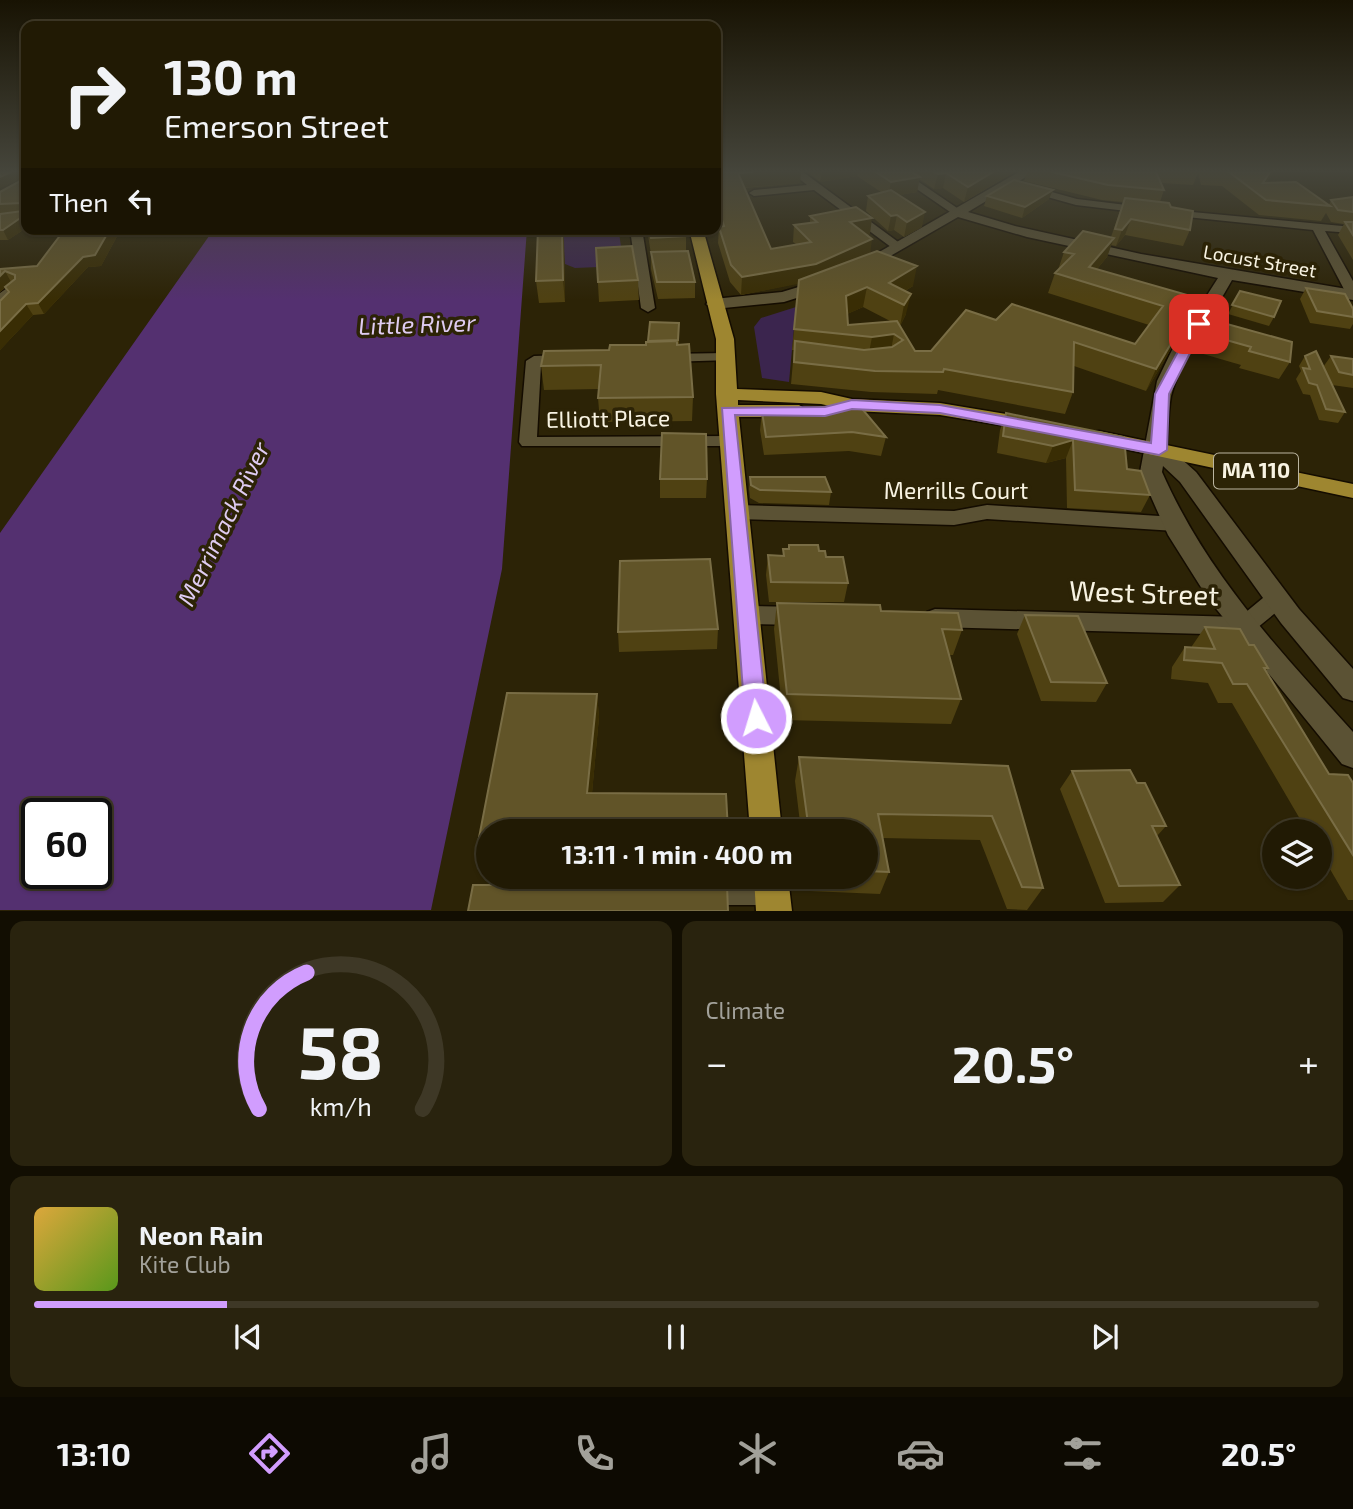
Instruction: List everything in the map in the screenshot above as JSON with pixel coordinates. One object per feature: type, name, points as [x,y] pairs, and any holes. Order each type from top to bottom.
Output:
[{"type":"main road","points":[[714,304],[785,297],[841,277],[899,247],[953,215]]},
{"type":"main road","name":"Locust Street","points":[[966,215],[1025,232],[1227,276],[1353,294]]},
{"type":"main road","points":[[696,235],[697,260],[724,339],[730,441],[765,819]]},
{"type":"main road","points":[[1227,276],[1175,365],[1162,394],[1159,450],[1151,471],[1175,523],[1244,626],[1353,754]]},
{"type":"main road","points":[[727,402],[825,411],[852,405],[940,409],[1050,427]]},
{"type":"main road","name":"MA 110","points":[[1084,434],[1353,491]]},
{"type":"main road","points":[[1159,450],[1188,477],[1277,599],[1353,689]]},
{"type":"street","points":[[854,215],[899,247]]},
{"type":"street","points":[[1189,215],[1353,230]]},
{"type":"street","points":[[1317,227],[1353,294]]},
{"type":"street","points":[[638,235],[648,262],[648,308]]},
{"type":"street","points":[[0,300],[13,288]]},
{"type":"street","points":[[654,358],[726,357]]},
{"type":"street","name":"Elliott Place","points":[[575,360],[534,361],[528,442],[730,441]]},
{"type":"street","name":"Merrills Court","points":[[737,512],[954,518],[987,512],[1175,523]]},
{"type":"street","name":"West Street","points":[[915,618],[1244,626],[1277,599]]},
{"type":"street","points":[[746,615],[822,616]]},
{"type":"street","points":[[676,891],[772,893]]},
{"type":"shaded area","points":[[619,235],[624,266],[575,268],[565,264],[563,240],[554,236]]},
{"type":"shaded area","points":[[796,307],[789,382],[762,378],[754,327],[761,318]]},
{"type":"water","points":[[210,235],[527,235],[502,569],[431,910],[0,910],[0,533]]},
{"type":"building","points":[[0,215],[21,215],[21,217],[0,230]]},
{"type":"building","points":[[721,215],[756,215],[771,249],[811,242],[794,225],[817,222],[810,216],[867,215],[872,218],[850,222],[872,239],[816,264],[742,277],[731,265],[721,233],[721,227],[724,226]]},
{"type":"building","points":[[889,215],[920,215],[907,222],[897,215]]},
{"type":"building","points":[[1120,215],[1192,215],[1190,230],[1131,219],[1122,230],[1115,229]]},
{"type":"building","points":[[1345,222],[1353,222],[1353,235]]},
{"type":"building","points":[[1083,231],[1114,238],[1089,267],[1198,298],[1156,369],[1074,342],[1073,392],[944,369],[943,372],[875,371],[794,362],[795,341],[864,350],[892,347],[903,340],[894,334],[872,337],[794,329],[799,280],[877,251],[917,266],[889,283],[911,294],[904,305],[867,287],[846,296],[848,325],[897,321],[915,351],[931,351],[966,310],[996,320],[1012,304],[1135,344],[1163,306],[1055,273],[1074,254],[1064,252]]},
{"type":"building","points":[[60,235],[107,235],[95,255],[83,257],[38,303],[26,304],[0,331],[0,301],[9,292],[5,287],[15,279],[15,275],[5,271],[0,276],[0,269],[37,266]]},
{"type":"building","points":[[538,235],[562,235],[563,280],[536,281]]},
{"type":"building","points":[[650,235],[686,236],[651,238]]},
{"type":"building","points":[[632,246],[638,280],[598,282],[596,248]]},
{"type":"building","points":[[688,251],[695,282],[657,282],[651,252]]},
{"type":"building","points":[[1306,288],[1345,294],[1353,309],[1353,317],[1317,311]]},
{"type":"building","points":[[1240,291],[1281,301],[1274,317],[1232,305]]},
{"type":"building","points":[[1209,319],[1292,342],[1290,362],[1249,351],[1251,347],[1201,333]]},
{"type":"building","points":[[650,322],[679,323],[678,340],[648,341]]},
{"type":"building","points":[[677,341],[677,345],[689,344],[693,397],[598,398],[601,365],[541,366],[544,351],[609,350],[610,345],[646,345],[646,342]]},
{"type":"building","points":[[1316,351],[1345,412],[1326,409],[1317,385],[1309,383],[1303,368],[1310,369],[1305,356]]},
{"type":"building","points":[[1331,356],[1353,359],[1353,375],[1339,372]]},
{"type":"building","points":[[858,404],[886,437],[852,432],[766,437],[762,412]]},
{"type":"building","points":[[1006,413],[1124,437],[1127,469],[1141,471],[1150,495],[1075,490],[1073,440],[1053,446],[1003,436]]},
{"type":"building","points":[[662,433],[706,434],[707,479],[660,479]]},
{"type":"building","points":[[750,477],[825,477],[831,492],[760,490],[751,485]]},
{"type":"building","points":[[789,545],[818,545],[819,551],[825,551],[826,557],[843,557],[848,583],[771,582],[768,555],[784,556],[783,549],[789,549]]},
{"type":"building","points":[[710,559],[718,629],[618,632],[620,561]]},
{"type":"building","points":[[777,603],[880,605],[881,611],[958,613],[962,630],[942,629],[961,699],[787,694]]},
{"type":"building","points":[[1025,615],[1078,616],[1107,683],[1051,682]]},
{"type":"building","points":[[1205,627],[1240,629],[1249,645],[1254,645],[1268,668],[1264,668],[1329,774],[1348,775],[1353,783],[1353,855],[1247,684],[1233,684],[1222,663],[1184,660],[1185,647],[1215,649]]},
{"type":"building","points":[[507,693],[597,694],[587,793],[726,794],[727,819],[483,819]]},
{"type":"building","points":[[799,757],[1008,766],[1043,888],[1022,887],[992,816],[878,814],[889,872],[878,872],[878,819],[807,819]]},
{"type":"building","points":[[1130,770],[1137,783],[1145,783],[1166,826],[1152,826],[1180,885],[1119,886],[1072,771]]},
{"type":"building","points":[[473,885],[476,885],[476,889],[727,889],[728,911],[468,911]]},
{"type":"route","points":[[756,718],[727,411],[825,411],[852,405],[940,409],[1050,427],[1159,450],[1162,394],[1199,324]]},
{"type":"water label","name":"Little River","points":[[417,325]]},
{"type":"water label","name":"Merrimack River","points":[[224,524]]}]
